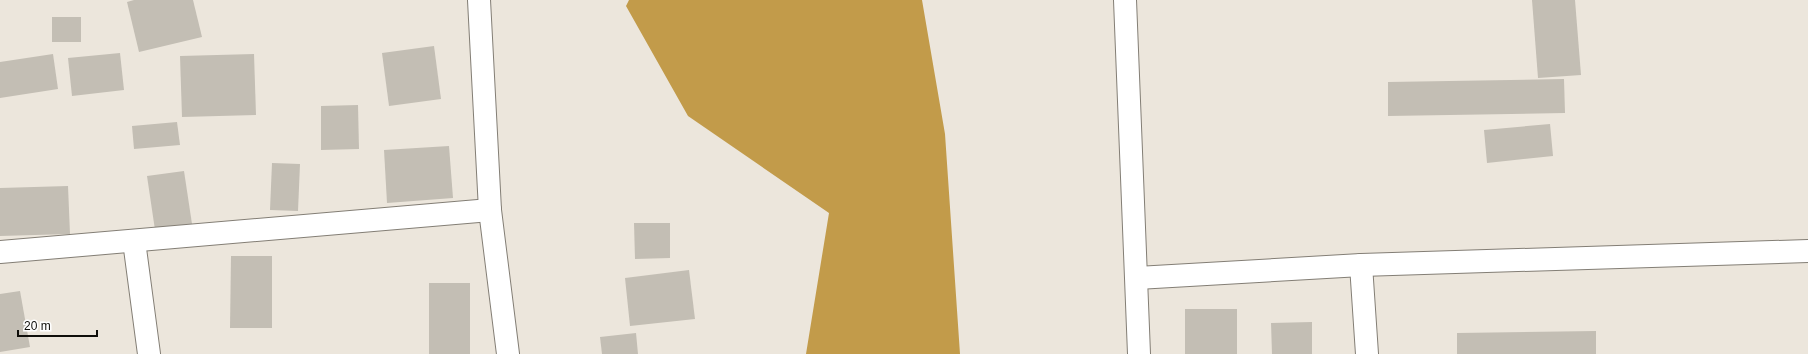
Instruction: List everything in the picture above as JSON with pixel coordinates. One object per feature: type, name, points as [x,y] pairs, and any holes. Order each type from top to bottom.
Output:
[{"type":"street","points":[[479,0],[490,210],[508,354]]},
{"type":"street","points":[[1126,0],[1139,354]]},
{"type":"street","points":[[0,252],[490,210]]},
{"type":"street","points":[[134,241],[149,354]]},
{"type":"street","points":[[1137,278],[1361,265],[1808,251]]},
{"type":"street","points":[[1361,265],[1367,354]]},
{"type":"shaded area","points":[[629,0],[922,0],[945,134],[960,354],[806,354],[829,213],[688,116],[626,6]]},
{"type":"building","points":[[134,0],[193,0],[202,37],[139,52],[127,2]]},
{"type":"building","points":[[1532,0],[1575,0],[1581,75],[1538,78]]},
{"type":"building","points":[[52,17],[81,17],[81,42],[52,42]]},
{"type":"building","points":[[434,46],[441,99],[389,106],[382,53]]},
{"type":"building","points":[[120,53],[124,90],[72,96],[68,58]]},
{"type":"building","points":[[53,54],[58,89],[0,98],[0,62]]},
{"type":"building","points":[[254,54],[256,115],[182,117],[180,56]]},
{"type":"building","points":[[1564,79],[1565,113],[1388,116],[1388,82]]},
{"type":"building","points":[[358,105],[359,149],[321,150],[321,106]]},
{"type":"building","points":[[177,122],[180,145],[134,149],[132,126]]},
{"type":"building","points":[[1550,124],[1553,156],[1487,163],[1484,130]]},
{"type":"building","points":[[449,146],[453,198],[387,203],[384,150]]},
{"type":"building","points":[[272,163],[300,164],[298,211],[270,210]]},
{"type":"building","points":[[184,171],[192,224],[155,230],[147,176]]},
{"type":"building","points":[[68,186],[70,234],[0,236],[0,188]]},
{"type":"building","points":[[634,223],[670,223],[670,258],[635,259]]},
{"type":"building","points":[[231,256],[272,256],[272,328],[230,328]]},
{"type":"building","points":[[689,270],[695,319],[630,326],[625,278]]},
{"type":"building","points":[[429,283],[470,283],[470,354],[429,354]]},
{"type":"building","points":[[20,291],[30,347],[0,352],[0,294]]},
{"type":"building","points":[[1185,309],[1237,309],[1237,354],[1185,354]]},
{"type":"building","points":[[1312,322],[1312,354],[1272,354],[1271,323]]},
{"type":"building","points":[[1596,331],[1596,354],[1457,354],[1457,333]]},
{"type":"building","points":[[636,333],[638,354],[602,354],[600,337]]}]
